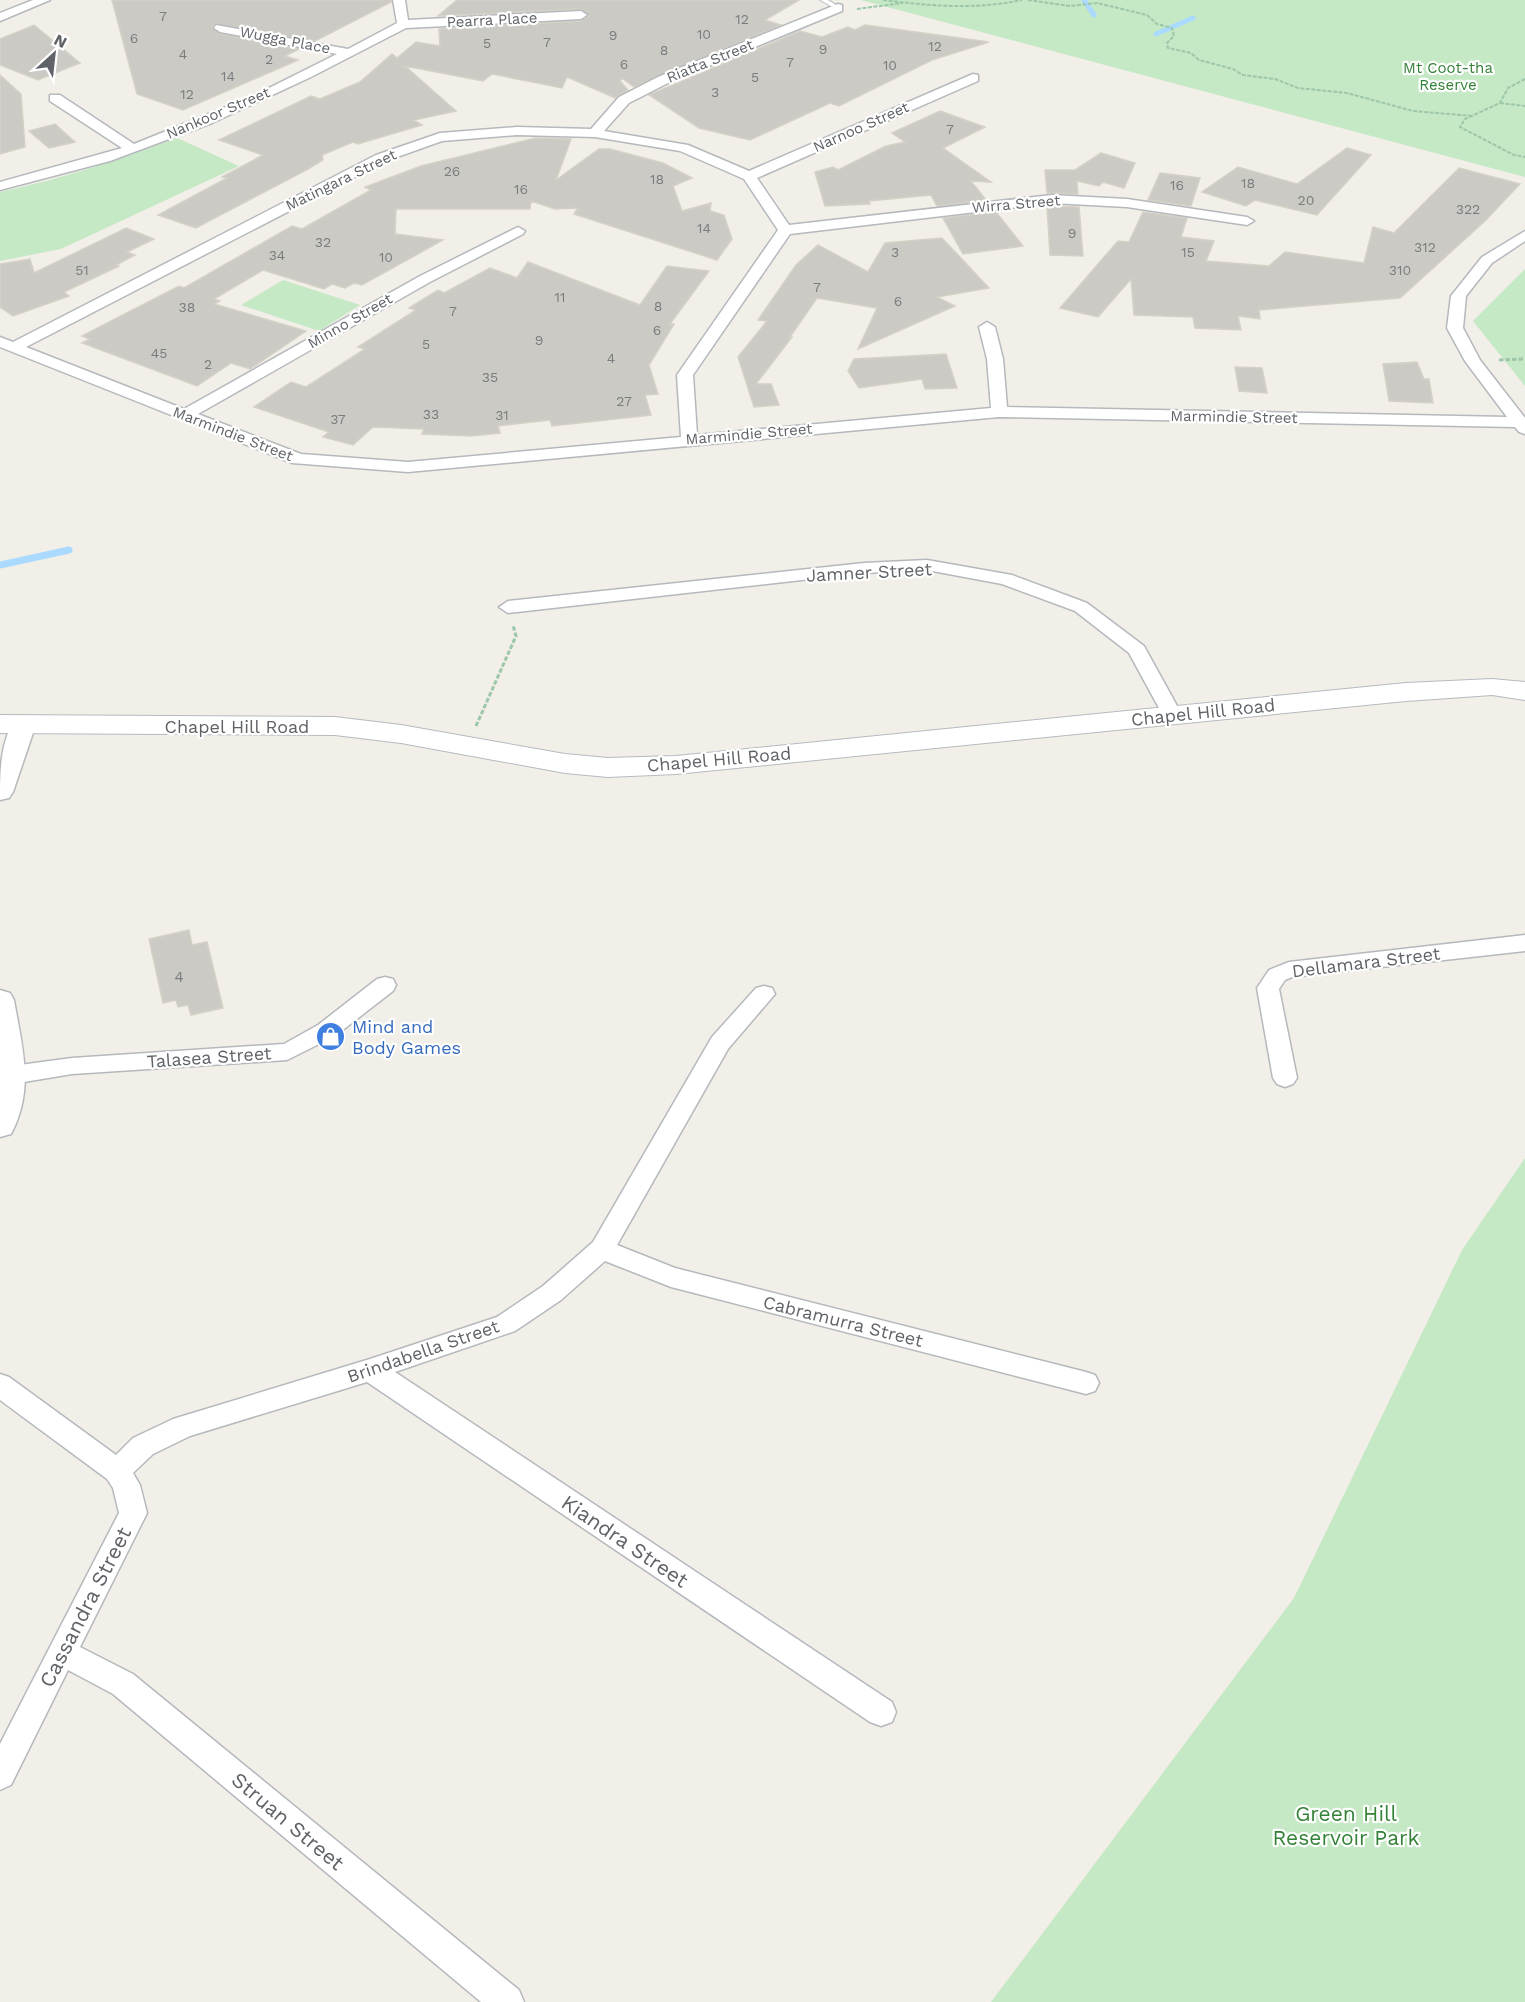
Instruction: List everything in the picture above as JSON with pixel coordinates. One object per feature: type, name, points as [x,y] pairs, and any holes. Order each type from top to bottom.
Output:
[{"type":"main road","name":"Chapel Hill Road","points":[[12,724],[356,728],[547,761],[601,767],[676,765],[1439,690],[1500,687],[1525,691]]},
{"type":"main road","name":"Chapel Hill Road","points":[[1439,690],[1525,706]]},
{"type":"street","points":[[0,17],[45,0]]},
{"type":"street","points":[[399,0],[403,24]]},
{"type":"street","name":"Riatta Street","points":[[595,133],[624,100],[654,85],[838,8]]},
{"type":"street","name":"Pearra Place","points":[[403,24],[581,15]]},
{"type":"street","name":"Nankoor Street","points":[[0,186],[62,172],[213,117],[350,53],[403,24]]},
{"type":"street","name":"Wugga Place","points":[[220,28],[350,53]]},
{"type":"street","name":"Narnoo Street","points":[[749,176],[973,78]]},
{"type":"street","points":[[55,98],[132,148]]},
{"type":"street","name":"Matingara Street","points":[[6,345],[381,158],[440,137],[516,131],[595,133],[683,148],[749,176]]},
{"type":"street","points":[[689,439],[685,375],[785,230],[749,176]]},
{"type":"street","name":"Wirra Street","points":[[785,230],[1052,199],[1127,203],[1247,221]]},
{"type":"street","name":"Minno Street","points":[[183,416],[425,279],[518,231]]},
{"type":"street","points":[[1523,426],[1473,360],[1455,328],[1459,296],[1487,260],[1525,235]]},
{"type":"street","points":[[987,327],[995,359],[999,412]]},
{"type":"street","name":"Marmindie Street","points":[[6,345],[298,459],[408,467],[689,439],[999,412],[1523,426]]},
{"type":"street","name":"Jamner Street","points":[[508,607],[864,568],[927,565],[1006,579],[1081,608],[1137,650],[1172,715]]},
{"type":"street","points":[[0,792],[12,724]]},
{"type":"street","name":"Dellamara Street","points":[[1285,1077],[1268,988],[1277,975],[1289,970],[1525,943]]},
{"type":"street","name":"Talasea Street","points":[[12,1075],[72,1066],[287,1052],[311,1042],[386,985]]},
{"type":"street","name":"Brindabella Street","points":[[117,1471],[143,1446],[183,1427],[370,1370],[506,1324],[552,1293],[602,1249],[720,1043],[764,994]]},
{"type":"street","points":[[0,1000],[12,1075],[8,1103],[0,1126]]},
{"type":"street","name":"Cabramurra Street","points":[[602,1249],[671,1277],[1086,1383]]},
{"type":"street","name":"Kiandra Street","points":[[370,1370],[880,1712]]},
{"type":"street","name":"Cassandra Street","points":[[0,1385],[117,1471],[126,1485],[133,1513],[0,1775]]},
{"type":"street","name":"Struan Street","points":[[62,1652],[123,1684],[507,2002]]},
{"type":"lane","points":[[823,0],[838,8]]},
{"type":"path","points":[[883,0],[938,7],[977,7],[1022,0]]},
{"type":"path","points":[[1028,0],[1070,6],[1097,3],[1147,15],[1157,24],[1172,28],[1174,36],[1167,43],[1168,48],[1191,53],[1199,60],[1233,69],[1244,75],[1275,79],[1298,88],[1347,93],[1413,111],[1473,116]]},
{"type":"path","points":[[838,8],[880,8],[910,2]]},
{"type":"path","points":[[1500,103],[1508,88],[1525,79]]},
{"type":"path","points":[[1525,106],[1500,103],[1465,119],[1460,127],[1514,155],[1525,157]]},
{"type":"path","points":[[476,726],[516,636],[508,607]]},
{"type":"green space","name":"Mt Coot-tha Reserve","points":[[861,0],[1525,0],[1525,177]]},
{"type":"green space","points":[[177,138],[239,166],[61,249],[0,261],[0,192],[90,168]]},
{"type":"green space","points":[[1525,269],[1525,386],[1473,321]]},
{"type":"green space","points":[[283,280],[360,305],[319,331],[241,305]]},
{"type":"green space","name":"Green Hill Reservoir Park","points":[[1525,1158],[1525,2002],[991,2002],[1294,1598],[1462,1250]]},
{"type":"building","points":[[112,0],[391,0],[391,2],[315,41],[214,24],[212,28],[220,34],[299,49],[285,56],[298,60],[183,110],[137,94]]},
{"type":"building","points":[[457,0],[799,0],[765,20],[781,25],[634,87],[622,78],[620,81],[628,90],[615,98],[567,77],[562,88],[492,74],[483,81],[405,66],[456,111],[414,120],[422,125],[358,144],[353,142],[322,155],[323,160],[308,169],[196,228],[158,215],[227,178],[222,177],[263,155],[219,140],[311,96],[320,99],[360,82],[392,54],[397,58],[416,42],[440,46],[439,29],[581,21],[589,16],[581,9],[438,16]]},
{"type":"building","points":[[34,25],[80,63],[38,80],[0,65],[0,39]]},
{"type":"building","points":[[865,25],[989,42],[932,60],[839,106],[830,103],[750,140],[699,128],[649,95],[800,31],[822,37],[848,27],[855,30]]},
{"type":"building","points":[[0,75],[21,94],[25,147],[0,154]]},
{"type":"building","points":[[940,111],[985,127],[943,148],[991,182],[971,181],[986,200],[937,206],[931,195],[869,201],[870,204],[825,206],[815,172],[833,167],[838,170],[886,146],[905,142],[892,133]]},
{"type":"building","points":[[55,124],[75,142],[49,148],[29,131]]},
{"type":"building","points":[[536,138],[571,139],[556,180],[599,149],[610,149],[663,163],[692,178],[673,186],[682,211],[711,203],[710,211],[724,215],[732,239],[717,260],[574,214],[578,208],[555,209],[531,201],[530,209],[396,209],[395,234],[443,240],[362,285],[354,283],[345,288],[332,284],[324,289],[263,270],[214,299],[220,301],[214,304],[306,331],[250,369],[231,363],[197,386],[82,343],[90,339],[82,336],[179,286],[184,288],[292,226],[302,229],[371,190],[365,187],[421,166]]},
{"type":"building","points":[[1347,148],[1371,155],[1317,215],[1255,200],[1246,206],[1202,192],[1238,167],[1297,184]]},
{"type":"building","points":[[1101,153],[1135,163],[1124,188],[1103,182],[1099,186],[1077,181],[1078,194],[1047,193],[1045,170],[1075,170]]},
{"type":"building","points":[[1459,168],[1520,184],[1485,221],[1400,298],[1259,310],[1260,319],[1238,316],[1241,330],[1195,328],[1193,317],[1134,315],[1131,279],[1098,317],[1060,308],[1118,241],[1129,242],[1143,212],[1187,218],[1181,237],[1214,241],[1206,261],[1269,266],[1285,252],[1364,263],[1373,227],[1394,233]]},
{"type":"building","points":[[1160,173],[1200,178],[1191,206],[1148,200]]},
{"type":"building","points":[[1047,206],[1079,207],[1083,256],[1050,255]]},
{"type":"building","points":[[996,212],[1023,246],[963,254],[943,218]]},
{"type":"building","points":[[126,228],[154,239],[127,252],[135,255],[116,265],[119,266],[64,292],[69,296],[13,316],[0,307],[0,264],[30,259],[34,273]]},
{"type":"building","points":[[942,238],[989,288],[937,297],[955,306],[858,349],[877,308],[817,298],[790,337],[792,337],[756,384],[771,384],[779,405],[754,407],[738,357],[767,321],[758,320],[796,265],[818,245],[868,272],[885,243]]},
{"type":"building","points":[[528,262],[640,305],[667,266],[709,271],[670,324],[674,324],[649,365],[658,394],[645,395],[651,415],[552,426],[550,420],[498,426],[500,433],[472,436],[422,434],[424,429],[373,427],[353,445],[323,437],[329,432],[254,407],[291,382],[306,387],[365,349],[358,347],[416,310],[409,308],[438,290],[444,293],[490,268],[517,278]]},
{"type":"building","points":[[946,354],[957,388],[925,389],[922,379],[859,388],[848,371],[854,359]]},
{"type":"building","points":[[1417,362],[1424,379],[1429,379],[1433,403],[1389,401],[1383,364]]},
{"type":"building","points":[[1235,367],[1262,368],[1267,393],[1239,391]]},
{"type":"building","points":[[189,930],[192,945],[207,942],[223,1008],[191,1015],[188,1005],[178,1007],[176,1000],[163,1003],[149,939]]},
{"type":"waterway","points":[[1084,0],[1094,15]]},
{"type":"waterway","points":[[1156,34],[1193,18]]},
{"type":"waterway","points":[[0,565],[69,550]]},
{"type":"place","name":"Mind and Body Games","points":[[331,1036]]}]
